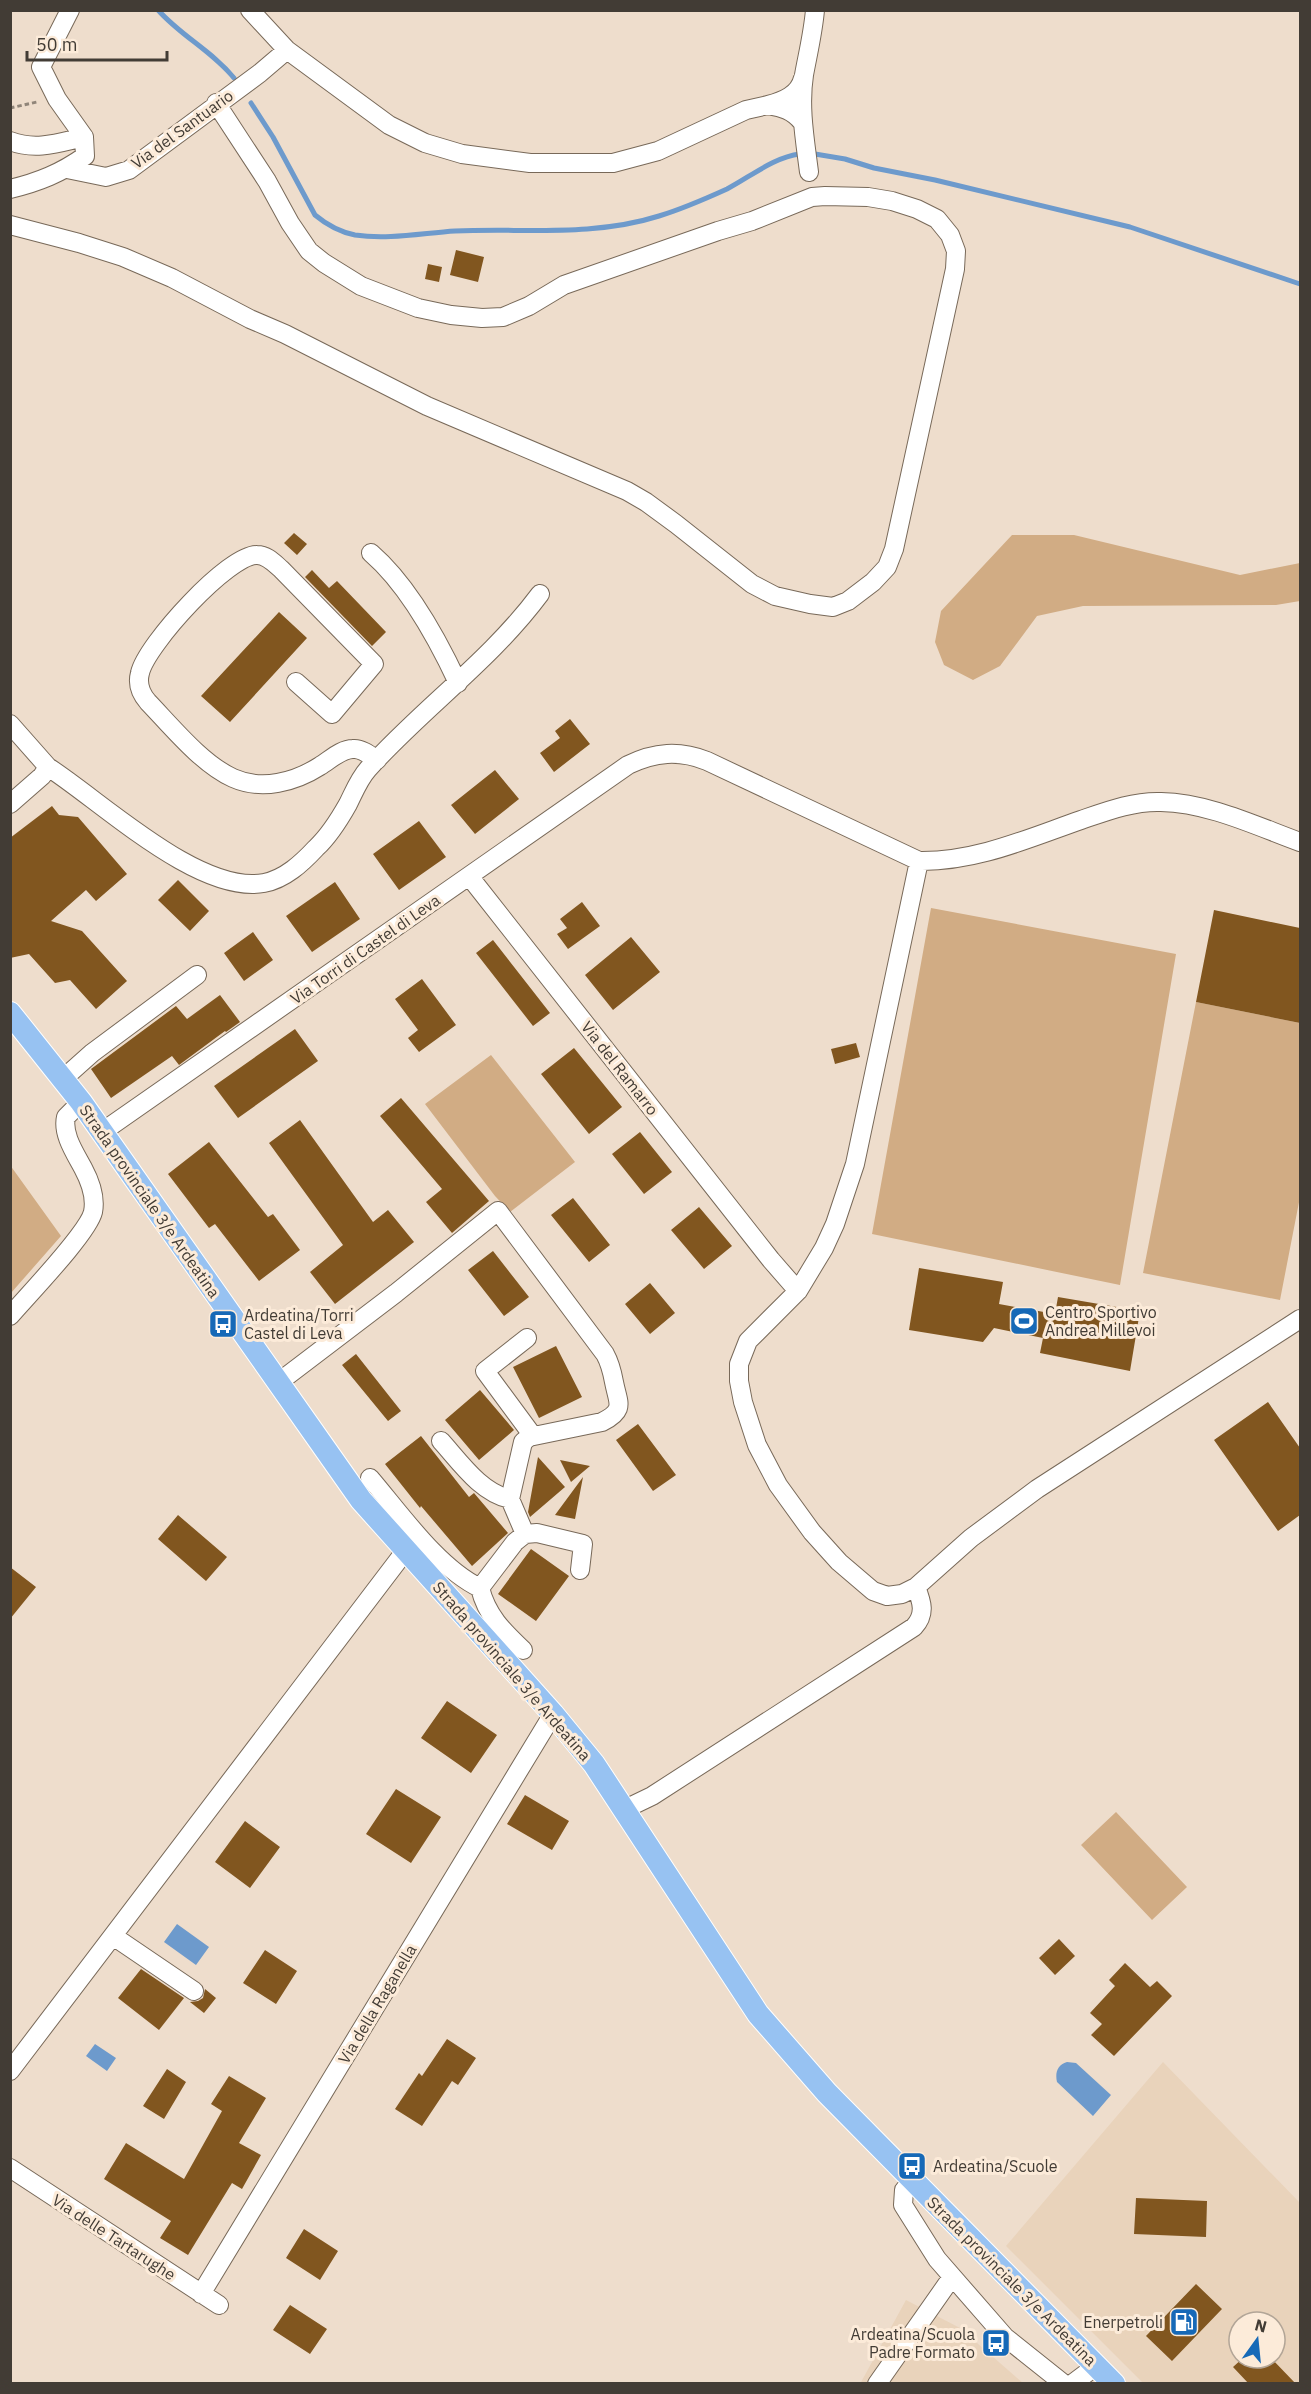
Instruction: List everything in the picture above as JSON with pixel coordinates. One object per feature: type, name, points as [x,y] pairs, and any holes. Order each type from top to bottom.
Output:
[{"type":"main road","name":"Strada provinciale 3/e Ardeatina","points":[[10,1013],[64,1078],[279,1382],[325,1452],[361,1500],[553,1714],[594,1764],[758,2014],[827,2093],[1114,2384]]},
{"type":"street","points":[[10,189],[40,182],[67,169],[85,156],[84,136],[57,99],[41,67],[70,10]]},
{"type":"street","points":[[250,10],[287,50],[389,125],[425,142],[462,154],[530,163],[613,164],[658,151],[746,110],[782,101],[792,94],[801,85],[804,76],[811,48],[815,10]]},
{"type":"street","name":"Via del Santuario","points":[[67,169],[106,177],[129,170],[260,73],[287,50]]},
{"type":"street","points":[[797,202],[807,190],[809,172],[802,123],[804,76]]},
{"type":"street","points":[[10,225],[123,257],[172,278],[223,306],[285,334],[427,406],[627,491],[646,501],[725,565],[775,596],[833,607],[848,601],[873,582],[887,567],[894,549],[956,269],[956,251],[950,235],[937,219],[917,209],[892,201],[848,196],[818,196],[564,285],[529,306],[502,317],[451,315],[418,308],[370,290],[343,276],[309,251],[290,224],[267,181],[216,104]]},
{"type":"street","points":[[768,105],[794,112],[802,123]]},
{"type":"street","points":[[10,141],[26,147],[53,144],[84,136]]},
{"type":"street","points":[[809,172],[824,189],[848,196]]},
{"type":"street","points":[[371,553],[397,580],[430,631],[458,683]]},
{"type":"street","points":[[296,682],[333,714],[374,664],[281,569],[266,558],[255,555],[244,559],[213,582],[181,613],[148,655],[138,680],[143,696],[148,702],[204,758],[226,774],[248,783],[273,784],[292,779],[313,771],[340,753],[353,748],[377,760]]},
{"type":"street","points":[[10,724],[48,767],[178,858],[214,876],[251,884],[278,879],[289,873],[316,849],[336,823],[364,774],[518,623],[540,594]]},
{"type":"street","name":"Via Torri di Castel di Leva","points":[[102,1132],[628,765],[662,754],[680,753],[697,757],[919,861]]},
{"type":"street","points":[[10,804],[42,776],[48,767]]},
{"type":"street","points":[[1300,842],[1203,808],[1176,803],[1148,802],[1115,808],[988,852],[956,860],[919,861],[855,1164],[832,1232],[798,1291],[755,1333],[744,1348],[741,1355],[739,1381],[754,1437],[778,1485],[798,1515],[846,1569],[866,1586],[880,1595],[895,1595],[916,1587],[971,1538],[1037,1489],[1300,1319]]},
{"type":"street","name":"Via del Ramarro","points":[[469,876],[771,1260],[798,1291]]},
{"type":"street","points":[[64,1078],[93,1053],[197,975]]},
{"type":"street","points":[[10,1316],[83,1231],[92,1215],[94,1201],[91,1187],[65,1128],[66,1117],[81,1102]]},
{"type":"street","points":[[279,1382],[399,1296],[498,1211],[605,1354],[611,1366],[619,1398],[618,1410],[612,1417],[602,1422],[533,1436],[523,1442],[510,1499],[525,1534]]},
{"type":"street","points":[[527,1338],[485,1371],[533,1436]]},
{"type":"street","points":[[441,1441],[481,1483],[495,1494],[510,1499]]},
{"type":"street","points":[[370,1478],[447,1566],[463,1579],[480,1588],[484,1605],[493,1619],[523,1650]]},
{"type":"street","points":[[480,1588],[515,1542],[525,1534],[537,1533],[583,1544],[580,1570]]},
{"type":"street","points":[[10,2071],[406,1550]]},
{"type":"street","points":[[625,1809],[652,1796],[914,1627],[922,1612],[921,1600],[916,1587]]},
{"type":"street","name":"Via della Raganella","points":[[201,2294],[553,1714]]},
{"type":"street","points":[[113,1936],[194,1990]]},
{"type":"street","name":"Via delle Tartarughe","points":[[10,2168],[219,2305]]},
{"type":"street","points":[[914,2181],[904,2190],[903,2205],[937,2259],[1005,2337],[1064,2384]]},
{"type":"street","points":[[877,2384],[952,2277]]},
{"type":"street","points":[[1072,2384],[1096,2366]]},
{"type":"path","points":[[10,108],[57,99]]},
{"type":"shaded area","points":[[1012,535],[1074,535],[1240,575],[1300,563],[1300,601],[1276,605],[1083,606],[1037,616],[1000,666],[973,680],[944,665],[935,642],[941,611]]},
{"type":"shaded area","points":[[931,908],[1176,954],[1120,1285],[872,1234]]},
{"type":"shaded area","points":[[1196,1002],[1300,1023],[1300,1197],[1280,1300],[1143,1273]]},
{"type":"shaded area","points":[[491,1055],[575,1162],[510,1212],[495,1196],[425,1104]]},
{"type":"shaded area","points":[[10,1165],[61,1236],[11,1293],[10,1293]]},
{"type":"shaded area","points":[[1116,1812],[1187,1887],[1152,1920],[1081,1845]]},
{"type":"shaded area","points":[[1163,2062],[1300,2203],[1300,2383],[1143,2383],[1006,2246]]},
{"type":"shaded area","points":[[906,2300],[960,2328],[1023,2383],[860,2384]]},
{"type":"water","points":[[177,1924],[209,1947],[196,1965],[164,1942]]},
{"type":"water","points":[[95,2044],[116,2058],[107,2071],[86,2056]]},
{"type":"water","points":[[1067,2062],[1076,2063],[1111,2095],[1093,2116],[1057,2082],[1057,2070]]},
{"type":"building","points":[[456,250],[484,257],[478,282],[450,275]]},
{"type":"building","points":[[428,264],[442,267],[439,282],[425,279]]},
{"type":"building","points":[[294,533],[307,544],[297,555],[284,543]]},
{"type":"building","points":[[312,570],[329,588],[337,581],[386,632],[372,646],[305,577]]},
{"type":"building","points":[[279,612],[307,638],[230,722],[201,696]]},
{"type":"building","points":[[570,719],[590,744],[554,772],[540,753],[560,738],[555,731]]},
{"type":"building","points":[[495,770],[519,799],[475,834],[451,805]]},
{"type":"building","points":[[52,806],[59,815],[78,817],[127,874],[96,901],[86,890],[51,921],[82,931],[127,981],[96,1009],[70,980],[55,983],[29,954],[10,958],[10,838]]},
{"type":"building","points":[[419,821],[446,857],[399,890],[373,854]]},
{"type":"building","points":[[178,880],[209,911],[190,931],[158,900]]},
{"type":"building","points":[[335,882],[360,919],[312,952],[286,916]]},
{"type":"building","points":[[582,902],[600,926],[568,949],[557,934],[567,928],[560,919]]},
{"type":"building","points":[[1214,910],[1300,928],[1300,1023],[1196,1002]]},
{"type":"building","points":[[253,932],[273,960],[244,981],[224,953]]},
{"type":"building","points":[[631,937],[660,972],[613,1010],[585,975]]},
{"type":"building","points":[[493,940],[550,1013],[533,1026],[476,953]]},
{"type":"building","points":[[422,979],[456,1025],[419,1052],[408,1038],[418,1030],[395,999]]},
{"type":"building","points":[[220,995],[240,1022],[179,1065],[172,1056],[111,1098],[91,1069],[176,1006],[187,1019]]},
{"type":"building","points":[[295,1029],[318,1061],[238,1118],[214,1086]]},
{"type":"building","points":[[856,1043],[860,1057],[835,1064],[831,1049]]},
{"type":"building","points":[[574,1048],[622,1107],[589,1134],[541,1074]]},
{"type":"building","points":[[401,1098],[489,1201],[452,1233],[426,1202],[442,1189],[380,1116]]},
{"type":"building","points":[[300,1120],[373,1222],[388,1210],[414,1242],[335,1304],[310,1272],[343,1245],[269,1143]]},
{"type":"building","points":[[640,1132],[672,1172],[644,1194],[612,1154]]},
{"type":"building","points":[[209,1142],[268,1217],[273,1214],[300,1250],[259,1281],[215,1224],[209,1228],[168,1174]]},
{"type":"building","points":[[573,1198],[610,1245],[589,1262],[551,1215]]},
{"type":"building","points":[[699,1207],[732,1246],[704,1269],[671,1230]]},
{"type":"building","points":[[493,1251],[529,1297],[504,1316],[468,1270]]},
{"type":"building","name":"Centro Sportivo Andrea Millevoi","points":[[919,1268],[1003,1282],[999,1304],[1055,1314],[1058,1297],[1140,1311],[1130,1371],[1040,1353],[1043,1338],[994,1328],[983,1342],[909,1330]]},
{"type":"building","points":[[650,1283],[675,1313],[650,1334],[625,1304]]},
{"type":"building","points":[[556,1346],[582,1397],[539,1418],[513,1367]]},
{"type":"building","points":[[356,1354],[401,1411],[388,1421],[342,1365]]},
{"type":"building","points":[[480,1390],[514,1430],[479,1460],[445,1420]]},
{"type":"building","points":[[1268,1402],[1300,1448],[1300,1515],[1278,1531],[1214,1440]]},
{"type":"building","points":[[638,1424],[676,1475],[653,1491],[616,1440]]},
{"type":"building","points":[[421,1436],[469,1497],[474,1493],[508,1533],[472,1566],[421,1506],[420,1508],[385,1464]]},
{"type":"building","points":[[538,1457],[565,1487],[530,1517],[528,1512]]},
{"type":"building","points":[[560,1460],[590,1466],[571,1482]]},
{"type":"building","points":[[583,1477],[575,1519],[555,1515]]},
{"type":"building","points":[[178,1515],[227,1557],[206,1581],[158,1539]]},
{"type":"building","points":[[531,1549],[569,1576],[536,1621],[498,1594]]},
{"type":"building","points":[[10,1567],[36,1587],[10,1619]]},
{"type":"building","points":[[447,1701],[497,1735],[471,1773],[421,1738]]},
{"type":"building","points":[[396,1789],[441,1817],[411,1863],[366,1834]]},
{"type":"building","points":[[525,1795],[569,1821],[552,1850],[507,1824]]},
{"type":"building","points":[[245,1821],[280,1847],[250,1888],[215,1862]]},
{"type":"building","points":[[1059,1939],[1075,1956],[1055,1975],[1039,1958]]},
{"type":"building","points":[[265,1950],[297,1971],[276,2004],[243,1983]]},
{"type":"building","points":[[1125,1963],[1150,1987],[1157,1981],[1172,1996],[1114,2056],[1091,2035],[1102,2024],[1090,2013],[1115,1986],[1109,1980]]},
{"type":"building","points":[[141,1969],[184,1998],[159,2030],[118,1998]]},
{"type":"building","points":[[205,1989],[216,1998],[204,2013],[190,2002],[203,1998]]},
{"type":"building","points":[[447,2039],[476,2058],[458,2085],[452,2081],[422,2126],[395,2109],[419,2073],[422,2076]]},
{"type":"building","points":[[167,2069],[186,2082],[164,2119],[143,2106]]},
{"type":"building","points":[[229,2076],[266,2098],[239,2143],[261,2155],[242,2189],[232,2183],[188,2255],[160,2238],[171,2221],[104,2179],[126,2143],[184,2179],[222,2111],[211,2104]]},
{"type":"building","points":[[1136,2198],[1207,2201],[1206,2237],[1134,2234]]},
{"type":"building","points":[[304,2229],[338,2251],[320,2280],[286,2258]]},
{"type":"building","name":"Enerpetroli","points":[[1196,2284],[1222,2309],[1172,2361],[1146,2336]]},
{"type":"building","points":[[290,2305],[327,2329],[310,2354],[273,2330]]},
{"type":"building","points":[[1236,2370],[1283,2370],[1296,2384],[1249,2384]]},
{"type":"waterway","points":[[158,10],[234,78]]},
{"type":"waterway","points":[[251,103],[273,137],[315,215],[329,225],[355,235],[393,236],[481,230],[583,229],[634,223],[693,204],[727,189],[772,163],[800,154]]},
{"type":"waterway","points":[[815,154],[845,159],[874,168],[935,180],[1130,227],[1300,284]]},
{"type":"place","name":"Centro Sportivo Andrea Millevoi","points":[[1024,1321]]},
{"type":"place","name":"Ardeatina/Torri Castel di Leva","points":[[223,1324]]},
{"type":"place","name":"Ardeatina/Scuole","points":[[912,2166]]},
{"type":"place","name":"Enerpetroli","points":[[1184,2322]]},
{"type":"place","name":"Ardeatina/Scuola Padre Formato","points":[[996,2343]]}]
